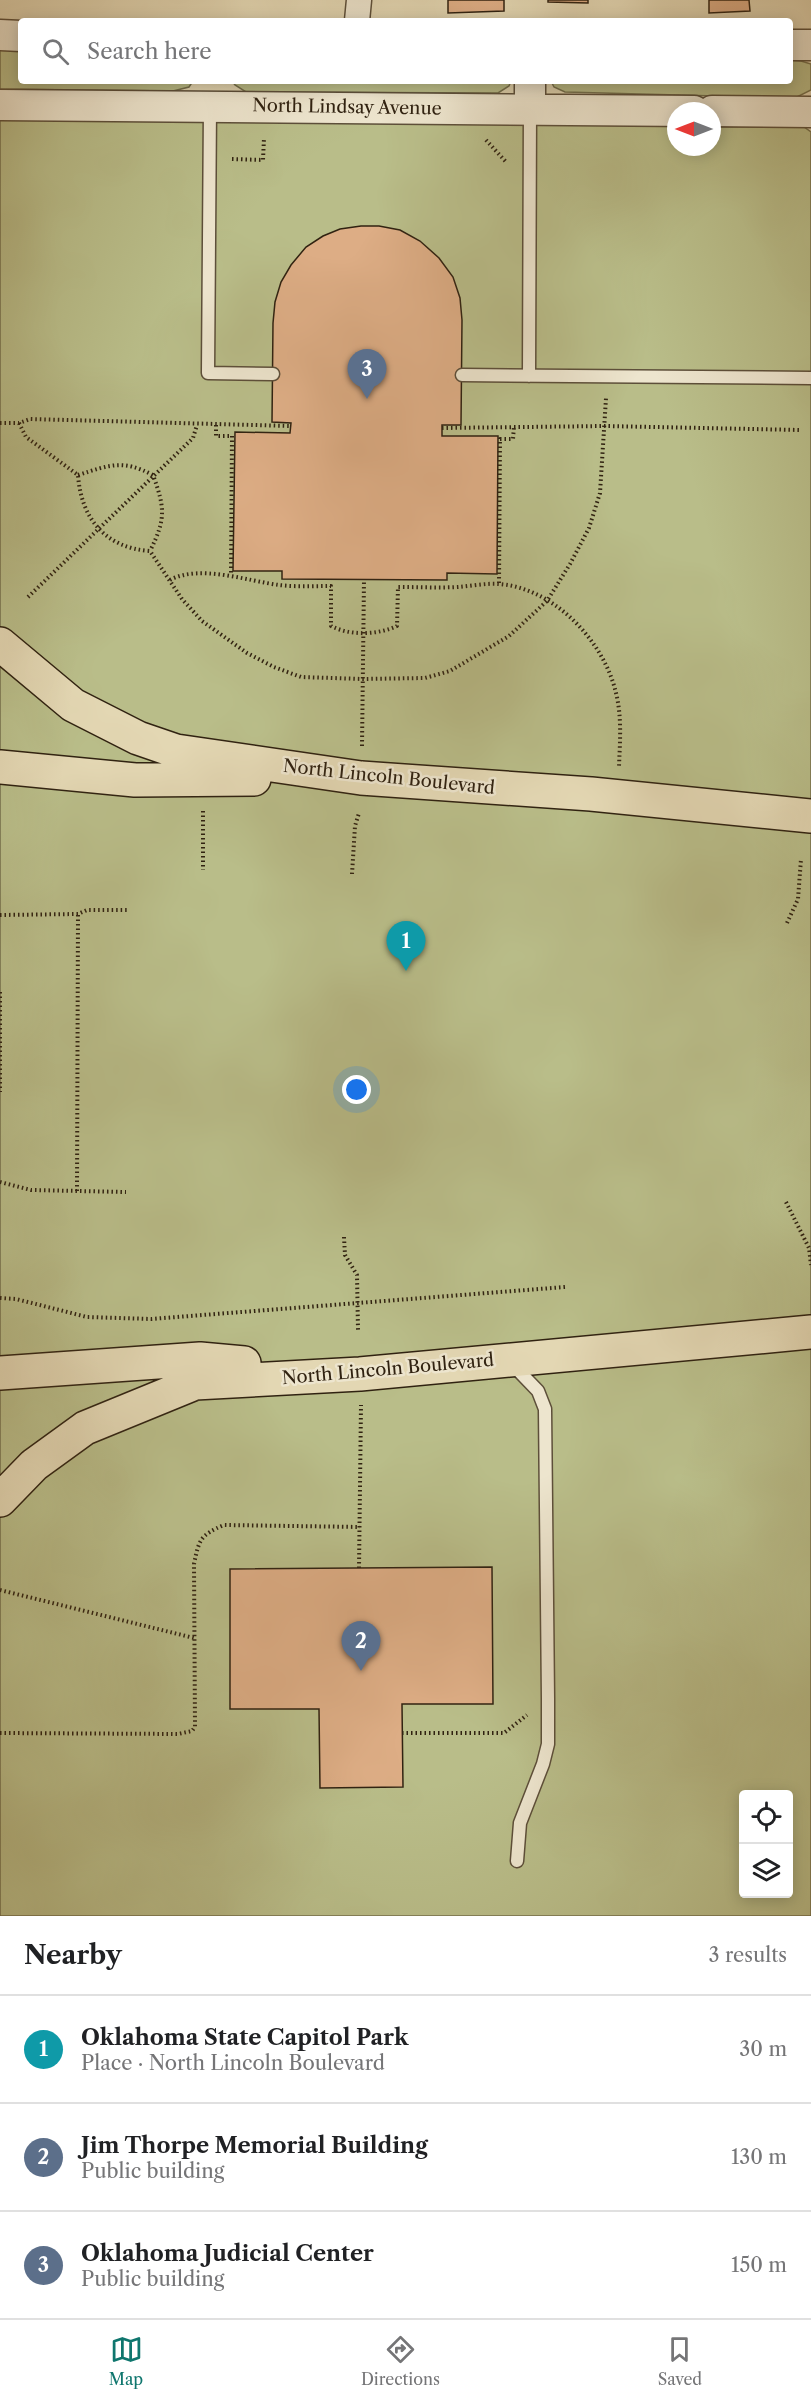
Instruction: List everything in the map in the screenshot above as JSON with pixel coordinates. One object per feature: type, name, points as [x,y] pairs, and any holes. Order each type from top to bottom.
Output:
[{"type":"main road","name":"North Lincoln Boulevard","points":[[0,644],[73,705],[138,738],[176,751],[362,762],[618,797],[811,816]]},
{"type":"main road","points":[[0,766],[135,780],[362,762]]},
{"type":"main road","name":"North Lincoln Boulevard","points":[[0,1500],[34,1465],[85,1428],[195,1383],[361,1389],[507,1359],[811,1332]]},
{"type":"main road","points":[[0,1373],[200,1359],[361,1389]]},
{"type":"street","points":[[357,18],[359,0]]},
{"type":"street","points":[[0,35],[18,36]]},
{"type":"street","points":[[793,45],[811,45]]},
{"type":"street","name":"North Lindsay Avenue","points":[[0,105],[210,93],[530,95],[667,108]]},
{"type":"street","points":[[721,111],[811,112]]},
{"type":"lane","points":[[210,93],[208,373],[273,374]]},
{"type":"lane","points":[[530,95],[530,376]]},
{"type":"lane","points":[[462,375],[811,378]]},
{"type":"lane","points":[[507,1359],[538,1391],[545,1409],[548,1744],[543,1764],[520,1823],[517,1861]]},
{"type":"path","points":[[231,170],[231,159],[263,160],[264,138]]},
{"type":"path","points":[[150,550],[202,621],[248,653],[274,667],[301,677],[363,679],[425,678],[450,671],[509,636],[547,601],[570,564],[592,519],[600,494],[606,376]]},
{"type":"path","points":[[0,423],[19,423],[30,419],[290,426]]},
{"type":"path","points":[[19,423],[26,437],[78,475],[83,506],[99,528],[120,544],[137,550],[150,550]]},
{"type":"path","points":[[28,597],[193,438],[197,425]]},
{"type":"path","points":[[216,425],[216,436],[232,436],[231,574]]},
{"type":"path","points":[[499,584],[500,439],[513,439],[514,426]]},
{"type":"path","points":[[442,428],[605,426],[800,430]]},
{"type":"path","points":[[78,475],[116,464],[137,467],[153,476],[162,500],[162,519],[159,533],[150,550]]},
{"type":"path","points":[[170,580],[179,575],[231,574],[281,585],[331,586],[331,626],[343,632],[382,632],[397,626],[398,586],[455,587],[499,584],[522,589],[547,601],[566,614],[584,632],[610,672],[620,710],[618,797]]},
{"type":"path","points":[[362,762],[364,580]]},
{"type":"path","points":[[203,805],[203,870]]},
{"type":"path","points":[[352,874],[355,826],[359,813]]},
{"type":"path","points":[[787,923],[798,899],[801,859]]},
{"type":"path","points":[[0,915],[78,914],[87,910],[128,910]]},
{"type":"path","points":[[77,1191],[78,914]]},
{"type":"path","points":[[0,993],[0,1092]]},
{"type":"path","points":[[0,1182],[31,1190],[126,1192]]},
{"type":"path","points":[[786,1202],[809,1248],[811,1265]]},
{"type":"path","points":[[344,1237],[345,1255],[357,1275],[358,1330]]},
{"type":"path","points":[[0,1298],[16,1299],[87,1317],[151,1319],[565,1287]]},
{"type":"path","points":[[359,1568],[361,1389]]},
{"type":"path","points":[[0,1733],[178,1734],[192,1731],[195,1727],[194,1564],[201,1538],[224,1525],[360,1527]]},
{"type":"path","points":[[0,1590],[194,1638]]},
{"type":"path","points":[[402,1733],[504,1732],[548,1698]]},
{"type":"green space","points":[[0,46],[18,46],[18,84],[191,84],[189,87],[173,91],[0,89]]},
{"type":"green space","points":[[793,60],[811,64],[811,90],[795,98],[565,92],[552,84],[793,84]]},
{"type":"green space","points":[[510,84],[498,93],[246,92],[235,85]]},
{"type":"green space","points":[[0,119],[667,126],[667,156],[721,156],[721,127],[804,127],[811,132],[811,1916],[0,1916]]},
{"type":"building","points":[[448,0],[504,0],[504,11],[448,13]]},
{"type":"building","points":[[548,0],[588,0],[588,3],[548,2]]},
{"type":"building","points":[[709,0],[749,0],[750,11],[709,13]]},
{"type":"building","points":[[379,226],[400,230],[420,241],[439,258],[453,277],[460,298],[462,320],[461,425],[442,425],[442,436],[498,436],[497,574],[447,573],[447,580],[282,579],[282,571],[233,571],[235,432],[290,433],[291,423],[272,422],[273,323],[275,302],[281,282],[306,247],[340,229]]},
{"type":"building","points":[[492,1567],[493,1704],[402,1704],[403,1787],[320,1788],[319,1709],[230,1709],[230,1569]]},
{"type":"place","name":"Oklahoma Judicial Center","points":[[367,399]]},
{"type":"place","name":"Oklahoma State Capitol Park","points":[[406,971]]},
{"type":"place","name":"Jim Thorpe Memorial Building","points":[[361,1671]]}]
